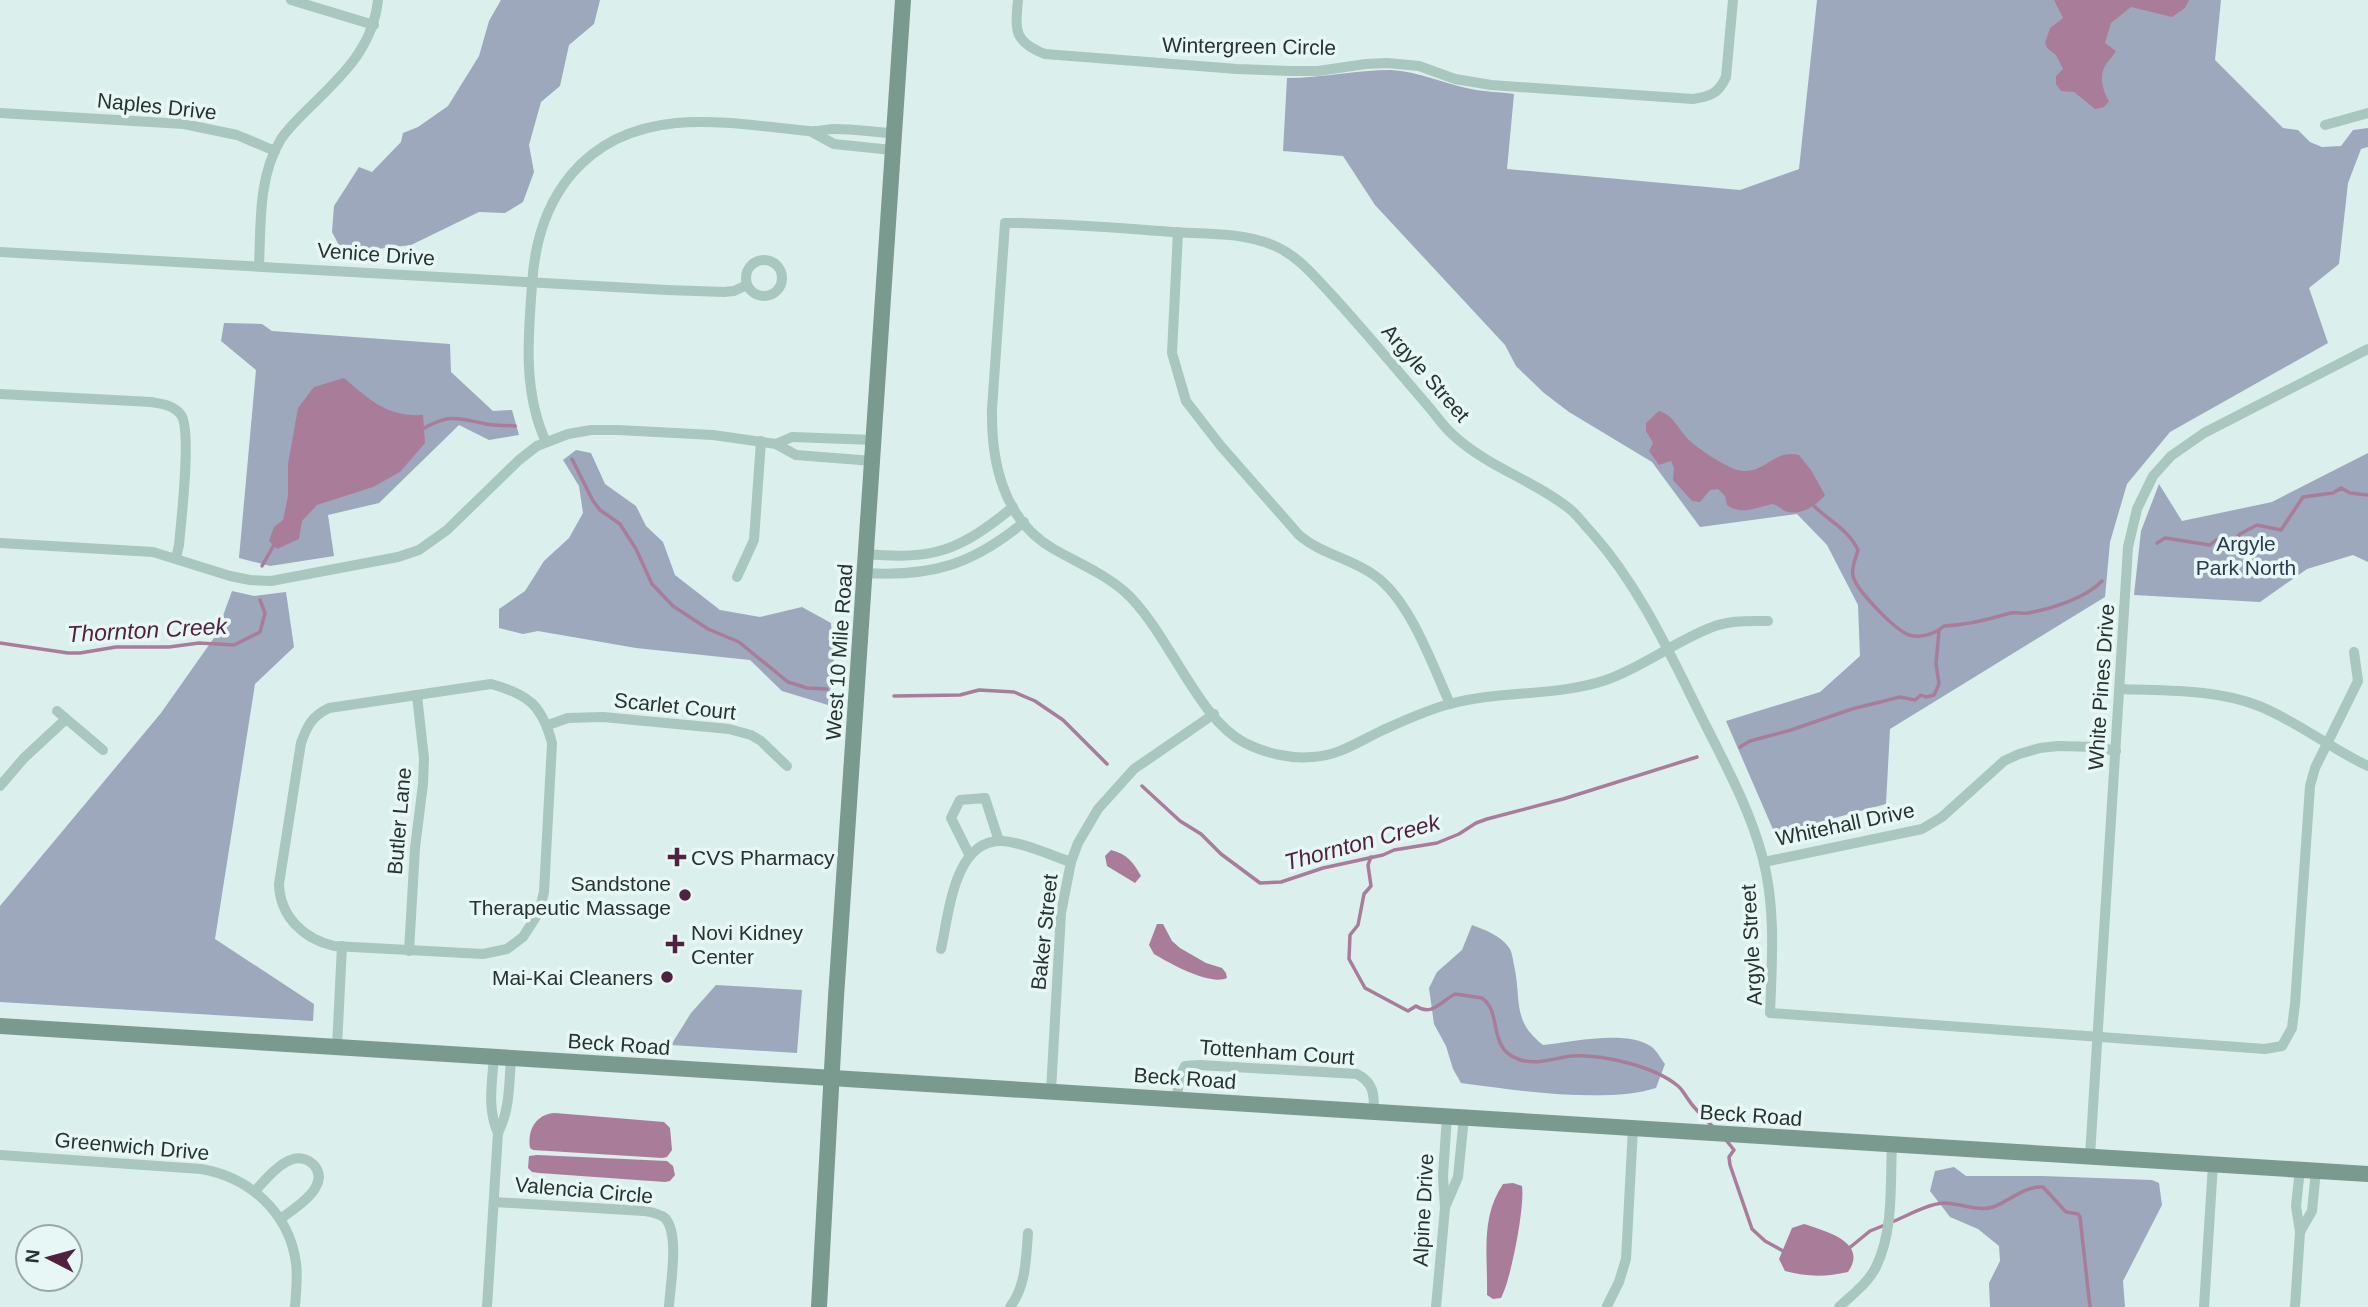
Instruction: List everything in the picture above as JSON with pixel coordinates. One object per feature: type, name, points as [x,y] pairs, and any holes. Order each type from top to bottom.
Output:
[{"type":"main road","name":"West 10 Mile Road","points":[[819,1307],[903,0]]},
{"type":"main road","name":"Beck Road","points":[[0,1026],[2368,1174]]},
{"type":"street","points":[[290,0],[374,25]]},
{"type":"street","points":[[259,266],[263,189],[275,151],[288,130],[348,69],[363,48],[374,25],[378,0]]},
{"type":"street","name":"Wintergreen Circle","points":[[1017,0],[1017,31],[1021,41],[1045,54],[1291,71],[1318,71],[1387,63],[1419,66],[1455,79],[1492,85],[1693,99],[1709,96],[1720,88],[1726,77],[1733,0]]},
{"type":"street","name":"Naples Drive","points":[[0,113],[184,124],[237,135],[275,151]]},
{"type":"street","points":[[2325,125],[2368,113]]},
{"type":"street","points":[[546,442],[535,416],[529,376],[532,282],[538,239],[551,203],[580,165],[619,138],[653,127],[686,122],[812,132],[834,129],[893,133]]},
{"type":"street","points":[[812,132],[834,144],[892,150]]},
{"type":"street","name":"Argyle Street","points":[[1013,507],[999,482],[991,433],[1006,223],[1225,234],[1252,238],[1295,257],[1346,310],[1451,433],[1498,468],[1530,483],[1572,511],[1608,551],[1639,595],[1751,818],[1764,862],[1772,932],[1770,1013],[2265,1049],[2282,1046],[2292,1028],[2295,1004],[2310,786],[2315,768],[2358,681],[2354,652]]},
{"type":"street","points":[[1178,232],[1172,353],[1186,401],[1220,445],[1298,535],[1314,547],[1343,558],[1375,575],[1390,590],[1408,615],[1450,704]]},
{"type":"street","name":"Venice Drive","points":[[0,252],[724,292],[747,285]]},
{"type":"street","name":"White Pines Drive","points":[[2090,1156],[2128,547],[2137,509],[2153,476],[2171,456],[2204,433],[2368,349]]},
{"type":"street","points":[[0,394],[152,402],[175,408],[182,416],[186,435],[176,558]]},
{"type":"street","points":[[0,543],[139,551],[176,558],[230,576],[271,581],[410,554],[438,538],[519,460],[546,442],[568,434],[618,429],[713,435],[776,444],[796,455],[873,461]]},
{"type":"street","points":[[776,444],[792,437],[874,440]]},
{"type":"street","points":[[737,578],[754,540],[761,441]]},
{"type":"street","points":[[866,554],[912,556],[936,553],[981,531],[1013,507],[1049,546],[1101,575],[1135,601],[1224,727],[1244,743],[1291,757],[1312,757],[1353,746],[1380,732],[1450,704],[1580,688],[1609,679],[1710,627],[1744,621],[1768,621]]},
{"type":"street","points":[[865,573],[912,574],[940,569],[961,562],[994,544],[1024,522]]},
{"type":"street","points":[[936,553],[940,569]]},
{"type":"street","points":[[491,684],[527,698],[538,708],[548,725],[552,743],[552,768],[542,902],[523,937],[507,948],[482,954],[319,943],[289,919],[279,898],[301,743],[307,726],[316,714],[329,708],[416,696],[491,684]]},
{"type":"street","points":[[2120,689],[2186,692],[2260,706],[2327,746],[2368,766]]},
{"type":"street","name":"Butler Lane","points":[[409,951],[424,758],[416,696]]},
{"type":"street","points":[[57,711],[103,750]]},
{"type":"street","name":"Baker Street","points":[[1051,1091],[1061,913],[1071,862],[1079,843],[1098,809],[1117,786],[1156,752],[1214,714]]},
{"type":"street","name":"Scarlet Court","points":[[548,725],[568,719],[603,717],[729,729],[751,735],[761,741],[787,766]]},
{"type":"street","points":[[0,786],[5,772],[66,719]]},
{"type":"street","name":"Whitehall Drive","points":[[1764,862],[1922,829],[1942,817],[2004,761],[2040,748],[2097,747],[2116,751]]},
{"type":"street","points":[[969,854],[951,818],[960,800],[985,798],[999,841]]},
{"type":"street","points":[[941,949],[959,872],[969,854],[980,846],[1006,841],[1071,862]]},
{"type":"street","points":[[338,1047],[342,946]]},
{"type":"street","name":"Valencia Circle","points":[[494,1057],[491,1119],[498,1133]]},
{"type":"street","name":"Valencia Circle","points":[[487,1307],[498,1133],[507,1109],[511,1058]]},
{"type":"street","name":"Tottenham Court","points":[[1177,1098],[1179,1078],[1185,1066],[1344,1073],[1365,1078],[1374,1090],[1374,1111]]},
{"type":"street","name":"Alpine Drive","points":[[1436,1307],[1445,1208],[1443,1176],[1447,1115]]},
{"type":"street","points":[[1445,1208],[1458,1177],[1464,1117]]},
{"type":"street","points":[[1607,1306],[1626,1259],[1633,1128]]},
{"type":"street","points":[[1839,1307],[1860,1288],[1875,1269],[1888,1235],[1892,1144]]},
{"type":"street","name":"Greenwich Drive","points":[[0,1155],[201,1168],[227,1174],[255,1191],[287,1231],[296,1263],[295,1307]]},
{"type":"street","points":[[255,1191],[293,1159],[306,1160],[315,1167],[318,1179],[313,1192],[280,1219]]},
{"type":"street","points":[[2204,1307],[2213,1164]]},
{"type":"street","points":[[2300,1232],[2312,1211],[2308,1170]]},
{"type":"street","points":[[2295,1307],[2300,1232],[2296,1206],[2308,1170]]},
{"type":"street","name":"Valencia Circle","points":[[494,1202],[644,1211],[661,1216],[668,1223],[672,1236],[669,1307]]},
{"type":"street","points":[[1010,1307],[1019,1295],[1026,1263],[1028,1234]]},
{"type":"green space","points":[[501,0],[600,0],[594,24],[569,45],[560,86],[541,102],[529,145],[534,172],[523,202],[505,213],[479,212],[411,245],[343,253],[332,232],[334,206],[359,167],[372,172],[401,142],[403,133],[418,127],[448,106],[479,56],[489,21]]},
{"type":"green space","points":[[1817,0],[2221,0],[2215,60],[2283,128],[2298,130],[2310,142],[2322,147],[2341,146],[2353,130],[2368,128],[2368,147],[2361,149],[2348,183],[2339,264],[2309,288],[2328,343],[2170,432],[2127,484],[2110,542],[2105,597],[1890,729],[1886,804],[1775,834],[1726,721],[1820,692],[1860,656],[1858,605],[1827,545],[1797,514],[1700,527],[1652,462],[1569,412],[1516,366],[1505,345],[1375,205],[1343,156],[1283,151],[1287,78],[1391,70],[1471,89],[1514,94],[1507,169],[1740,190],[1799,169]]},
{"type":"green space","points":[[224,323],[262,324],[272,331],[450,344],[451,372],[493,411],[512,410],[519,435],[489,440],[459,425],[379,503],[328,515],[334,556],[270,566],[239,558],[256,370],[221,341]]},
{"type":"green space","points":[[576,450],[591,453],[605,484],[636,506],[646,526],[663,542],[675,575],[720,610],[760,617],[802,607],[831,623],[834,665],[828,705],[782,691],[750,660],[636,648],[538,631],[523,634],[499,628],[499,609],[525,591],[544,561],[569,538],[583,513],[579,486],[563,460]]},
{"type":"green space","name":"Argyle Park North","points":[[2368,453],[2368,562],[2353,555],[2307,569],[2260,602],[2134,595],[2141,531],[2159,484],[2182,521],[2272,502]]},
{"type":"green space","points":[[232,591],[254,596],[286,592],[294,647],[255,684],[215,939],[314,1004],[313,1021],[0,1002],[0,906],[161,713],[216,635]]},
{"type":"green space","points":[[1472,925],[1498,937],[1510,949],[1522,1018],[1533,1036],[1543,1045],[1599,1038],[1642,1042],[1652,1047],[1665,1064],[1656,1088],[1635,1093],[1586,1095],[1461,1083],[1434,1024],[1429,988],[1437,972],[1462,950]]},
{"type":"green space","points":[[716,985],[802,990],[797,1053],[671,1045],[691,1013]]},
{"type":"green space","points":[[1954,1167],[1966,1176],[2042,1176],[2152,1180],[2159,1183],[2162,1205],[2123,1281],[2125,1307],[1990,1307],[1989,1283],[2000,1261],[1999,1246],[1978,1229],[1950,1217],[1930,1191],[1935,1171]]},
{"type":"shaded area","points":[[2054,0],[2189,0],[2185,8],[2172,17],[2131,7],[2111,23],[2105,43],[2116,51],[2103,70],[2102,79],[2109,101],[2104,107],[2095,109],[2074,92],[2061,91],[2056,84],[2056,76],[2063,69],[2056,55],[2045,43],[2050,28],[2063,18]]},
{"type":"shaded area","points":[[344,378],[380,406],[399,413],[423,415],[425,443],[400,472],[373,487],[317,505],[302,521],[299,539],[277,549],[269,541],[274,527],[283,520],[288,496],[288,464],[298,408],[314,387]]},
{"type":"shaded area","points":[[1659,411],[1672,420],[1694,445],[1732,468],[1751,470],[1781,456],[1799,455],[1825,495],[1812,507],[1795,513],[1773,504],[1738,510],[1727,505],[1725,496],[1718,489],[1710,490],[1700,502],[1692,501],[1673,480],[1674,468],[1671,461],[1659,465],[1649,451],[1653,443],[1646,431],[1646,423]]},
{"type":"shaded area","points":[[1111,850],[1125,856],[1135,867],[1141,876],[1135,883],[1107,866],[1105,856]]},
{"type":"shaded area","points":[[1157,924],[1163,924],[1172,941],[1180,948],[1206,963],[1222,968],[1227,978],[1220,980],[1200,976],[1154,954],[1149,945]]},
{"type":"shaded area","points":[[555,1113],[664,1122],[670,1128],[672,1150],[667,1157],[662,1158],[533,1150],[529,1141],[534,1124],[543,1116]]},
{"type":"shaded area","points":[[529,1156],[667,1161],[673,1166],[675,1175],[665,1182],[532,1172],[528,1168]]},
{"type":"shaded area","points":[[1503,1184],[1522,1186],[1516,1243],[1505,1289],[1501,1298],[1493,1299],[1487,1295],[1488,1224],[1491,1210]]},
{"type":"shaded area","points":[[1804,1224],[1833,1234],[1849,1245],[1853,1262],[1848,1272],[1816,1276],[1785,1271],[1779,1259],[1792,1228]]},
{"type":"waterway","name":"Thornton Creek","points":[[421,430],[439,421],[453,418],[490,425],[515,426]]},
{"type":"waterway","name":"Thornton Creek","points":[[572,459],[593,501],[600,510],[620,524],[636,549],[652,584],[673,606],[708,629],[739,642],[788,682],[807,688],[827,689]]},
{"type":"waterway","name":"Thornton Creek","points":[[2157,543],[2165,538],[2210,545],[2216,540],[2234,541],[2240,534],[2257,525],[2281,530],[2303,497],[2333,493],[2341,488],[2350,493],[2368,495]]},
{"type":"waterway","points":[[1814,506],[1854,543],[1858,550],[1853,576],[1868,600],[1909,635],[1923,636],[1944,626],[2047,609],[2078,598],[2102,581]]},
{"type":"waterway","name":"Thornton Creek","points":[[262,566],[275,543]]},
{"type":"waterway","name":"Thornton Creek","points":[[0,643],[68,653],[116,647],[169,647],[199,643],[234,645],[260,632],[265,613],[260,600]]},
{"type":"waterway","name":"Thornton Creek","points":[[1740,747],[1750,741],[1852,709],[1900,697],[1915,700],[1921,695],[1934,695],[1939,684],[1936,664],[1939,631]]},
{"type":"waterway","name":"Thornton Creek","points":[[894,696],[960,695],[979,690],[1014,692],[1035,701],[1063,720],[1107,764]]},
{"type":"waterway","name":"Thornton Creek","points":[[1142,786],[1180,821],[1201,834],[1221,854],[1260,883],[1281,882],[1394,850],[1437,843],[1487,819],[1563,799],[1697,757]]},
{"type":"waterway","points":[[1371,857],[1368,865],[1371,886],[1364,894],[1358,925],[1350,935],[1349,959],[1365,988],[1408,1011],[1416,1006],[1432,1009],[1455,994],[1482,998],[1492,1012],[1502,1047],[1508,1054],[1531,1062],[1584,1056],[1642,1067],[1678,1086],[1713,1127]]},
{"type":"waterway","points":[[1726,1140],[1734,1150],[1729,1157],[1730,1165],[1752,1229],[1765,1241],[1785,1252]]},
{"type":"waterway","points":[[1892,1222],[1924,1208],[1944,1203],[1993,1207],[2023,1191],[2043,1187],[2066,1212],[2078,1214],[2080,1217],[2090,1307]]},
{"type":"waterway","points":[[1848,1249],[1870,1231],[1885,1225]]},
{"type":"place","name":"CVS Pharmacy","points":[[677,857]]},
{"type":"place","name":"Sandstone Therapeutic Massage","points":[[685,895]]},
{"type":"place","name":"Novi Kidney Center","points":[[675,944]]},
{"type":"place","name":"Mai-Kai Cleaners","points":[[667,977]]}]
